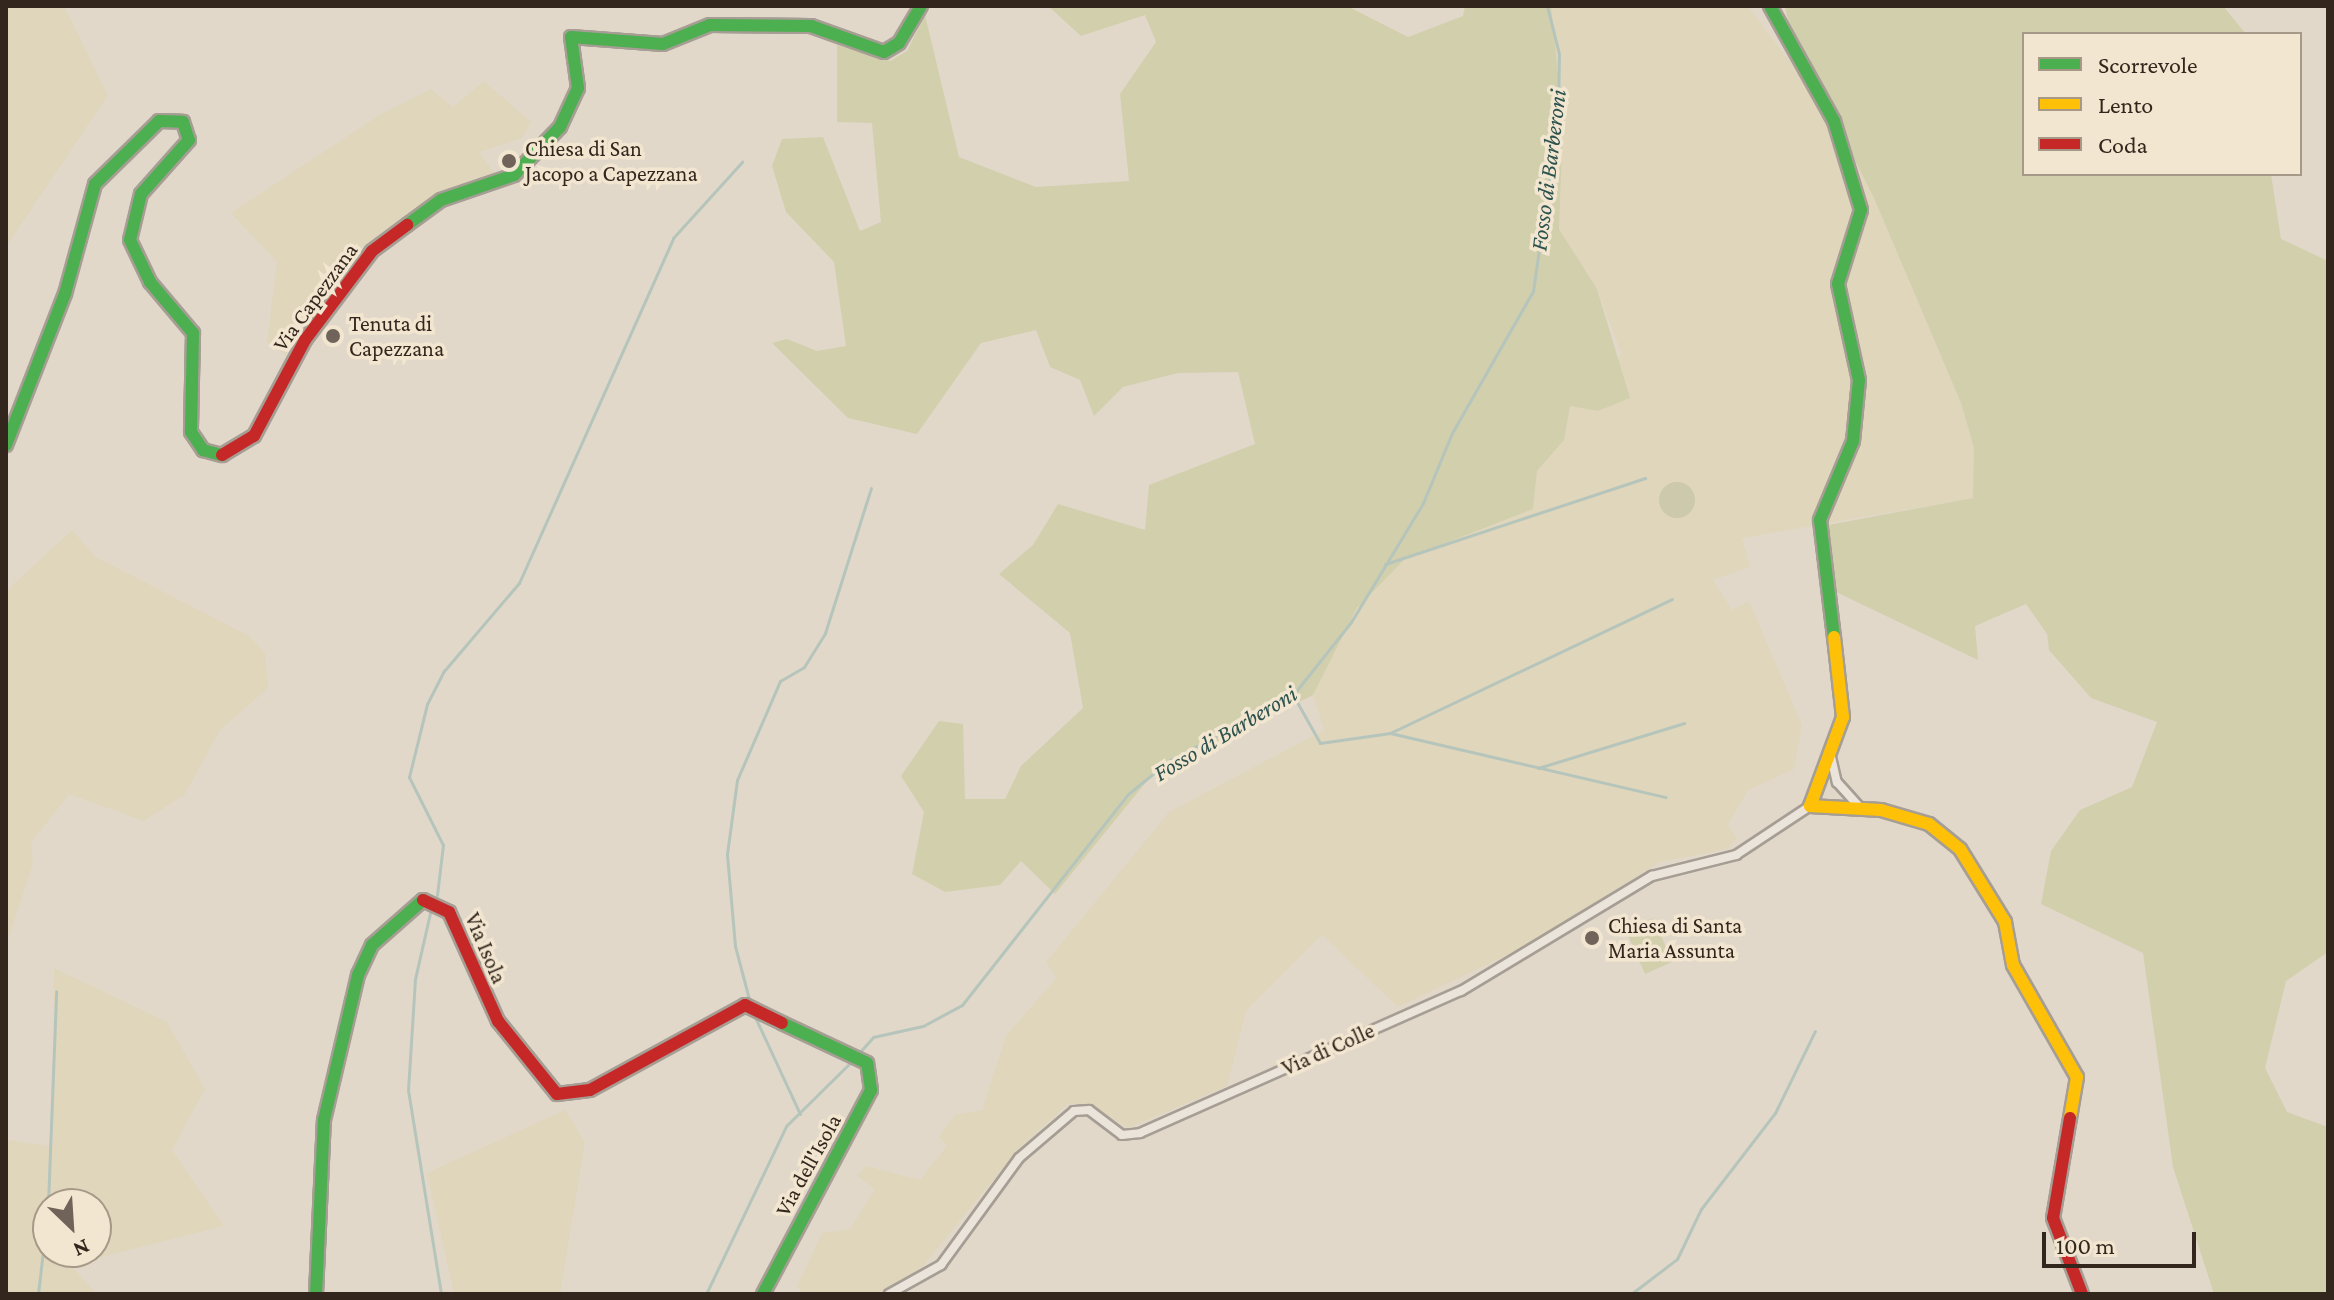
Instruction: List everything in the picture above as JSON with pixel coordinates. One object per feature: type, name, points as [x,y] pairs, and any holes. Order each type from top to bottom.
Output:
[{"type":"street","name":"Via Capezzana","points":[[6,445],[65,294],[95,184],[159,121],[183,122],[189,140],[141,194],[130,240],[150,282],[193,333],[191,432],[203,450],[224,455],[254,436],[305,340],[372,251],[441,200],[514,175],[560,127],[575,108],[578,88],[567,48],[571,37],[663,44],[710,25],[811,26],[884,52],[899,43],[921,6]]},
{"type":"street","points":[[1770,6],[1834,121],[1861,210],[1838,284],[1859,380],[1853,441],[1820,520],[1843,717],[1810,806],[1861,809],[1929,824],[1960,849],[2005,922],[2013,965],[2052,1045],[2077,1077],[2053,1203],[2082,1294]]},
{"type":"street","points":[[1830,751],[1837,782],[1861,809]]},
{"type":"street","name":"Via di Colle","points":[[889,1294],[941,1265],[1019,1158],[1074,1111],[1089,1110],[1118,1134],[1140,1133],[1461,991],[1652,876],[1729,858],[1810,806]]},
{"type":"street","name":"Via Isola","points":[[316,1294],[324,1120],[358,975],[372,945],[421,900],[438,901],[449,912],[498,1021],[557,1094],[590,1090],[745,1005],[807,1040],[859,1055]]},
{"type":"street","name":"Via dell'Isola","points":[[763,1294],[871,1090],[859,1055]]},
{"type":"shaded area","points":[[6,6],[64,6],[108,95],[6,247]]},
{"type":"shaded area","points":[[1048,6],[1347,6],[1408,37],[1463,16],[1465,6],[1551,6],[1563,122],[1559,229],[1597,289],[1630,398],[1598,411],[1570,406],[1564,440],[1537,471],[1533,509],[1405,559],[1357,608],[1313,695],[1151,776],[1055,894],[1021,861],[1000,885],[945,892],[912,874],[924,812],[901,776],[939,721],[963,724],[965,799],[1005,799],[1021,766],[1083,708],[1070,633],[999,574],[1033,545],[1058,504],[1145,530],[1149,485],[1255,444],[1238,372],[1178,373],[1123,387],[1094,416],[1080,380],[1050,367],[1036,330],[981,343],[917,434],[848,418],[772,343],[787,339],[817,351],[846,346],[834,262],[786,212],[772,166],[782,139],[823,137],[860,231],[881,222],[872,123],[837,122],[837,45],[890,61],[907,51],[925,15],[959,157],[1036,187],[1129,181],[1120,94],[1156,42],[1145,15],[1081,36]]},
{"type":"shaded area","points":[[1551,6],[1748,6],[1834,121],[1874,198],[1961,403],[1974,448],[1974,498],[1742,538],[1750,567],[1713,580],[1732,610],[1749,601],[1802,725],[1794,769],[1748,790],[1728,825],[1737,838],[1728,849],[1660,862],[1521,948],[1398,1007],[1322,935],[1246,1011],[1227,1086],[1128,1128],[1091,1105],[1069,1103],[1020,1147],[922,1267],[884,1294],[804,1294],[797,1286],[822,1233],[850,1229],[875,1189],[857,1176],[866,1166],[920,1180],[947,1146],[939,1137],[955,1115],[982,1110],[1006,1036],[1056,978],[1046,962],[1169,812],[1324,730],[1313,695],[1357,608],[1405,559],[1533,509],[1537,471],[1564,440],[1570,406],[1598,411],[1621,353],[1597,289],[1559,229],[1563,122]]},
{"type":"shaded area","points":[[1785,6],[2223,6],[2244,32],[2022,32],[2022,176],[2271,176],[2281,239],[2328,261],[2328,952],[2286,981],[2265,1068],[2287,1112],[2328,1127],[2328,1294],[2214,1294],[2173,1167],[2143,953],[2041,904],[2051,851],[2080,810],[2132,787],[2157,722],[2091,698],[2049,650],[2047,634],[2026,604],[1975,626],[1978,660],[1836,592],[1823,526],[1973,498],[1974,448],[1961,403],[1874,198],[1791,35]]},
{"type":"shaded area","points":[[484,81],[531,122],[522,138],[479,152],[501,182],[443,203],[374,252],[324,320],[301,327],[286,355],[267,343],[277,262],[231,213],[381,114],[431,89],[453,107]]},
{"type":"shaded area","points":[[1677,482],[1690,487],[1695,500],[1690,513],[1677,518],[1664,513],[1659,500],[1664,487]]},
{"type":"shaded area","points":[[72,530],[96,557],[249,636],[265,652],[268,688],[220,730],[185,794],[144,821],[69,794],[31,843],[33,864],[6,945],[6,591]]},
{"type":"shaded area","points":[[1653,918],[1673,962],[1645,974],[1626,930]]},
{"type":"shaded area","points":[[54,968],[167,1022],[205,1089],[172,1150],[224,1226],[112,1254],[112,1188],[32,1188],[32,1268],[73,1268],[97,1294],[6,1294],[6,1140],[53,1146]]},
{"type":"shaded area","points":[[565,1110],[585,1142],[560,1294],[454,1294],[427,1173]]},
{"type":"waterway","name":"Fosso di Barberoni","points":[[857,1055],[873,1037],[923,1026],[962,1005],[1128,794],[1170,760],[1293,695],[1351,622],[1423,503],[1452,433],[1533,291],[1558,116],[1559,54],[1547,6]]},
{"type":"waterway","points":[[437,895],[443,845],[409,777],[427,704],[444,671],[519,583],[673,238],[742,162]]},
{"type":"waterway","points":[[1385,564],[1645,478]]},
{"type":"waterway","points":[[749,999],[735,946],[727,854],[737,780],[780,681],[804,667],[825,633],[871,488]]},
{"type":"waterway","points":[[1293,695],[1320,743],[1390,733],[1672,599]]},
{"type":"waterway","points":[[1538,768],[1684,723]]},
{"type":"waterway","points":[[1390,733],[1666,797]]},
{"type":"waterway","points":[[430,913],[415,979],[408,1090],[441,1294]]},
{"type":"waterway","points":[[49,1188],[56,991]]},
{"type":"waterway","points":[[755,1017],[800,1114]]},
{"type":"waterway","points":[[1631,1294],[1677,1259],[1701,1209],[1775,1113],[1815,1031]]},
{"type":"waterway","name":"Fosso di Barberoni","points":[[706,1294],[786,1126],[852,1061]]},
{"type":"waterway","points":[[38,1294],[41,1268]]},
{"type":"traffic: fast","points":[[407,225],[441,200],[514,175],[560,127],[578,88],[571,37],[663,44],[710,25],[811,26],[884,52],[899,43],[921,6]]},
{"type":"traffic: fast","points":[[1770,6],[1834,121],[1861,210],[1838,284],[1859,380],[1853,441],[1820,520],[1834,637]]},
{"type":"traffic: fast","points":[[6,445],[65,294],[95,184],[159,121],[183,122],[189,140],[141,194],[130,240],[150,282],[193,333],[191,432],[203,450],[222,455]]},
{"type":"traffic: fast","points":[[316,1294],[324,1120],[358,975],[372,945],[423,900]]},
{"type":"traffic: fast","points":[[763,1294],[871,1090],[867,1063],[782,1023]]},
{"type":"traffic: slow","points":[[1834,637],[1843,717],[1810,806],[1881,810],[1929,824],[1960,849],[2005,922],[2013,965],[2077,1077],[2070,1118]]},
{"type":"traffic: jam","points":[[222,455],[254,436],[305,340],[372,251],[407,225]]},
{"type":"traffic: jam","points":[[423,900],[449,912],[498,1021],[557,1094],[590,1090],[745,1005],[782,1023]]},
{"type":"traffic: jam","points":[[2070,1118],[2053,1218],[2082,1294]]},
{"type":"place","name":"Chiesa di San Jacopo a Capezzana","points":[[509,161]]},
{"type":"place","name":"Tenuta di Capezzana","points":[[333,336]]},
{"type":"place","name":"Chiesa di Santa Maria Assunta","points":[[1592,938]]}]
